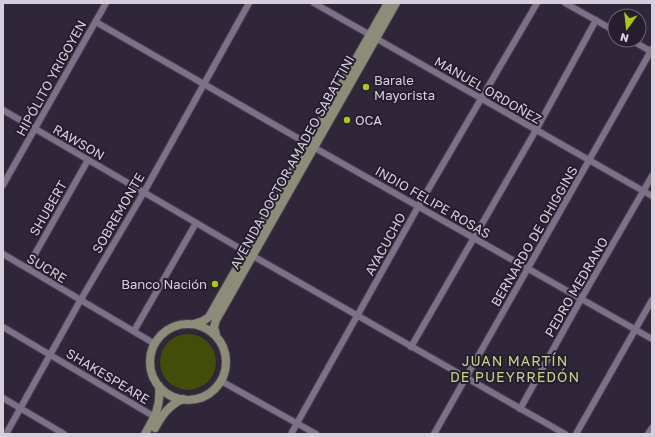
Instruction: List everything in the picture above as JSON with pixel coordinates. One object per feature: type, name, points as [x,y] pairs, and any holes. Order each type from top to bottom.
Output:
[{"type":"main road","name":"AVENIDA DOCTOR AMADEO SABATTINI","points":[[216,335],[214,327],[216,320],[250,254],[372,37],[388,3]]},
{"type":"main road","name":"AVENIDA DOCTOR AMADEO SABATTINI","points":[[372,37],[396,3]]},
{"type":"main road","name":"AVENIDA DOCTOR AMADEO SABATTINI","points":[[194,324],[203,322],[209,317],[250,254]]},
{"type":"main road","points":[[182,324],[194,324],[206,328],[216,335],[223,345],[226,357],[226,369],[221,381],[214,389],[205,396],[194,399],[183,399],[174,397],[159,386],[153,376],[150,366],[154,344],[162,335],[171,328],[182,324]]},
{"type":"main road","points":[[145,434],[155,417],[160,402],[159,386]]},
{"type":"main road","points":[[151,434],[164,413],[175,403],[183,399]]},
{"type":"street","name":"HIPÓLITO YRIGOYEN","points":[[3,184],[36,129],[106,3]]},
{"type":"street","name":"SOBREMONTE","points":[[6,434],[80,301],[144,192],[249,3]]},
{"type":"street","name":"MANUEL ORDOÑEZ","points":[[314,3],[652,196]]},
{"type":"street","name":"AYACUCHO","points":[[291,434],[418,207],[537,3]]},
{"type":"street","points":[[565,3],[607,26]]},
{"type":"street","points":[[411,347],[536,130],[596,20]]},
{"type":"street","name":"INDIO FELIPE ROSAS","points":[[96,22],[652,340]]},
{"type":"street","name":"BERNARDO DE OHIGGINS","points":[[434,434],[652,51]]},
{"type":"street","name":"RAWSON","points":[[3,110],[411,347],[565,434]]},
{"type":"street","name":"SHUBERT","points":[[26,268],[88,160]]},
{"type":"street","name":"PEDRO MEDRANO","points":[[520,409],[652,176]]},
{"type":"street","points":[[134,331],[196,223]]},
{"type":"street","name":"SUCRE","points":[[3,254],[154,344]]},
{"type":"street","points":[[576,434],[652,300]]},
{"type":"street","name":"SHAKESPEARE","points":[[3,327],[155,417]]},
{"type":"street","points":[[221,381],[316,434]]},
{"type":"street","points":[[3,398],[64,434]]},
{"type":"street","points":[[648,434],[652,428]]},
{"type":"green space","points":[[188,334],[199,336],[208,342],[214,351],[216,362],[214,373],[208,382],[199,388],[188,390],[177,388],[168,382],[162,373],[160,362],[162,351],[168,342],[177,336]]},
{"type":"place","name":"Barale Mayorista","points":[[366,87]]},
{"type":"place","name":"OCA","points":[[347,120]]},
{"type":"place","name":"Banco Nación","points":[[215,284]]},
{"type":"district","name":"JUAN MARTÍN DE PUEYRREDÓN","points":[[515,368]]}]
